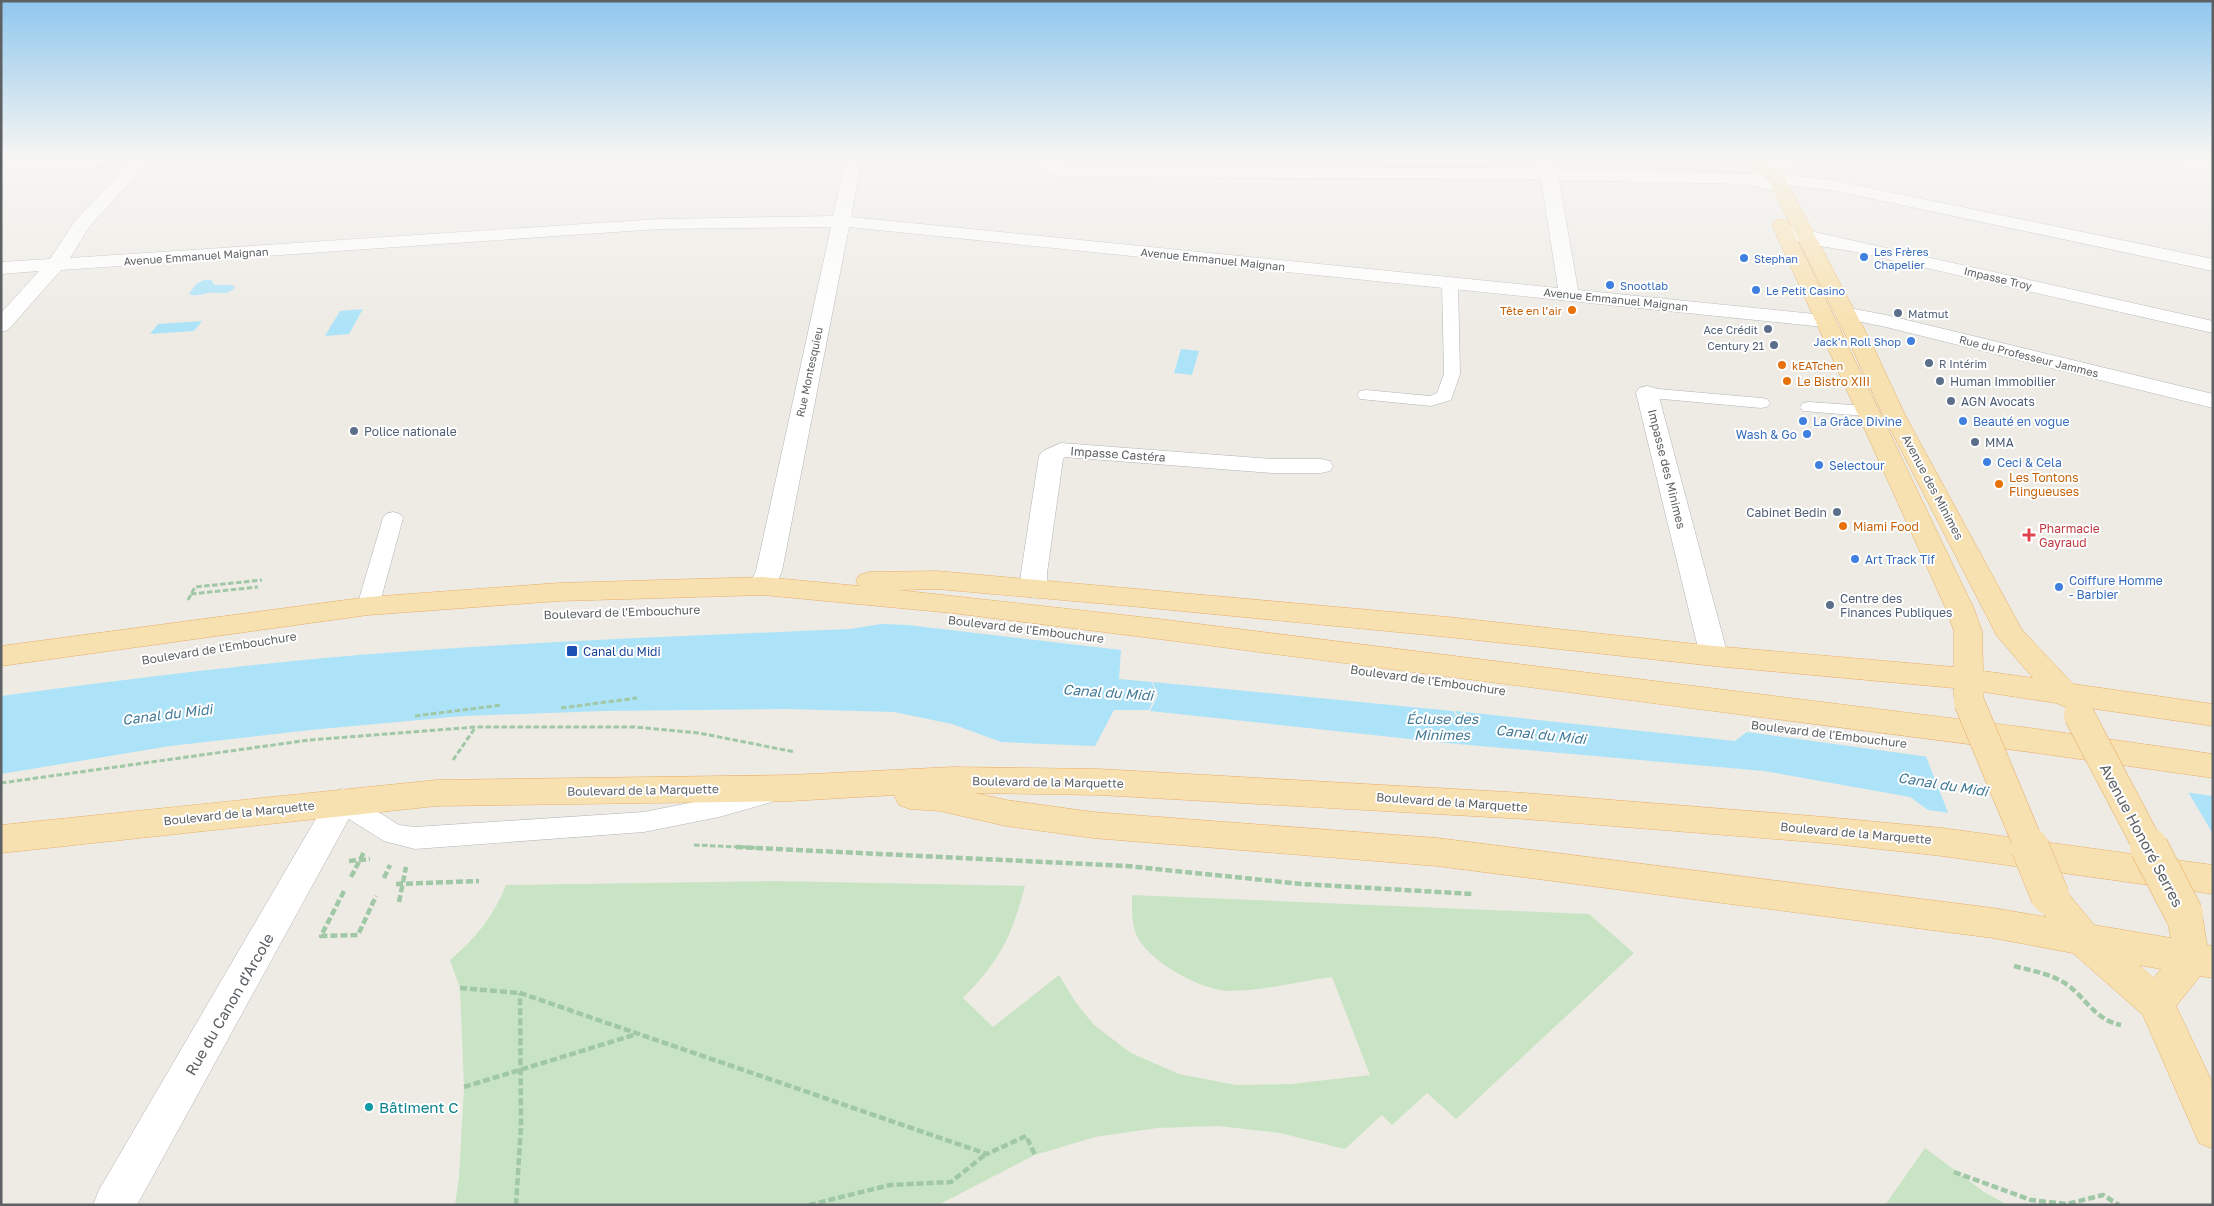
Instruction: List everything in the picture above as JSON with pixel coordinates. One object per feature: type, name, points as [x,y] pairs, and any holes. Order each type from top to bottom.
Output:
[{"type":"main road","name":"Avenue des Minimes","points":[[1778,214],[1783,231],[1894,415],[2012,636],[2073,704]]},
{"type":"main road","name":"Avenue des Minimes","points":[[1791,214],[1807,238],[1866,411],[1960,609],[1968,631],[1968,691]]},
{"type":"main road","points":[[763,586],[873,580],[937,580],[1448,627],[1714,656],[2073,704],[2213,715]]},
{"type":"main road","name":"Boulevard de l'Embouchure","points":[[1,656],[368,606],[559,592],[763,586],[1031,613],[2037,741],[2213,766]]},
{"type":"main road","points":[[1968,691],[2050,896],[2085,941],[2156,1002],[2213,1129]]},
{"type":"main road","name":"Avenue Honoré Serres","points":[[2073,704],[2184,914],[2202,960]]},
{"type":"main road","name":"Boulevard de la Marquette","points":[[1,838],[436,793],[791,788],[953,780],[1099,782],[1524,806],[1825,830],[1942,842],[2213,880]]},
{"type":"main road","points":[[791,788],[940,798],[1006,813],[1093,825],[1437,852],[1993,923],[2085,941],[2202,960]]},
{"type":"main road","points":[[2156,1002],[2202,960]]},
{"type":"street","points":[[1,326],[55,265],[70,245],[81,225],[91,214]]},
{"type":"street","name":"Rue Montesquieu","points":[[763,586],[769,571],[842,214]]},
{"type":"street","points":[[1555,214],[1569,295]]},
{"type":"street","points":[[1971,214],[2213,265]]},
{"type":"street","name":"Avenue Emmanuel Maignan","points":[[1,268],[659,224],[841,221],[1569,295],[1834,317]]},
{"type":"street","name":"Impasse Troy","points":[[1783,231],[1807,238],[1856,246],[2213,327]]},
{"type":"street","name":"Rue du Professeur Jammes","points":[[1834,317],[1886,321],[2213,401]]},
{"type":"street","name":"Impasse des Minimes","points":[[1647,394],[1714,656]]},
{"type":"street","name":"Impasse Castéra","points":[[1034,589],[1034,573],[1052,456],[1060,450],[1272,466],[1321,466]]},
{"type":"street","name":"Rue du Canon d'Arcole","points":[[114,1205],[342,802]]},
{"type":"lane","points":[[1366,395],[1431,401],[1444,396],[1452,374],[1450,283]]},
{"type":"lane","name":"Impasse des Minimes","points":[[1647,394],[1761,403]]},
{"type":"lane","points":[[1809,407],[1866,411]]},
{"type":"lane","points":[[368,606],[370,592],[393,518]]},
{"type":"lane","points":[[342,802],[393,834],[415,838],[644,822],[719,807],[791,788]]},
{"type":"path","points":[[187,602],[195,588],[262,580]]},
{"type":"path","points":[[191,594],[258,587]]},
{"type":"path","points":[[561,708],[637,698]]},
{"type":"path","points":[[415,716],[502,705]]},
{"type":"path","points":[[450,765],[476,727]]},
{"type":"path","points":[[1,783],[309,740],[476,727],[635,727],[699,733],[796,752]]},
{"type":"path","points":[[692,845],[1127,866],[1302,884],[1480,895]]},
{"type":"path","points":[[306,866],[372,859]]},
{"type":"path","points":[[396,884],[479,881]]},
{"type":"path","points":[[344,891],[321,936],[358,934],[376,896]]},
{"type":"path","points":[[2004,964],[2046,974],[2068,986],[2107,1023]]},
{"type":"path","points":[[460,988],[520,993],[986,1154]]},
{"type":"path","points":[[516,1205],[519,1179],[522,1070],[520,993]]},
{"type":"path","points":[[464,1087],[637,1034]]},
{"type":"path","points":[[809,1205],[890,1185],[951,1182],[986,1154],[1026,1136],[1035,1156]]},
{"type":"path","points":[[1954,1172],[2031,1200],[2067,1204],[2103,1195],[2119,1205]]},
{"type":"green space","points":[[773,881],[1025,886],[1015,920],[1003,947],[987,971],[963,998],[993,1027],[1059,975],[1076,1003],[1094,1025],[1131,1053],[1179,1074],[1236,1085],[1291,1084],[1370,1075],[1332,977],[1243,991],[1219,990],[1194,982],[1158,960],[1141,943],[1135,932],[1132,914],[1132,895],[1589,914],[1634,953],[1456,1119],[1427,1093],[1392,1125],[1382,1115],[1345,1149],[1280,1133],[1218,1126],[1157,1128],[1095,1137],[1035,1155],[938,1205],[455,1205],[459,1177],[464,1087],[460,988],[450,960],[468,944],[490,917],[506,885]]},
{"type":"green space","points":[[1925,1148],[1984,1192],[2008,1205],[1885,1205]]},
{"type":"water","points":[[204,280],[212,280],[213,284],[216,285],[235,287],[226,293],[189,294],[196,284]]},
{"type":"water","points":[[363,309],[349,334],[325,336],[340,311]]},
{"type":"water","points":[[202,321],[194,331],[150,334],[158,324]]},
{"type":"water","points":[[1181,349],[1199,351],[1192,375],[1174,373]]},
{"type":"water","points":[[881,624],[908,625],[1121,650],[1119,679],[1152,682],[1156,695],[1149,710],[1114,710],[1095,746],[1001,742],[952,724],[894,712],[786,709],[604,711],[463,716],[310,730],[170,746],[1,774],[1,696],[269,663],[419,650],[850,629]]},
{"type":"water","name":"Écluse des Minimes","points":[[1153,682],[1453,711],[1464,726],[1457,744],[1150,711],[1158,695]]},
{"type":"water","points":[[1455,711],[1735,741],[1747,732],[2213,796],[2213,848],[1928,810],[1910,797],[1764,771],[1458,744],[1465,726]]},
{"type":"pier","points":[[1925,754],[2187,790],[2213,834],[2213,851],[1949,815]]},
{"type":"place","name":"Les Frères Chapelier","points":[[1864,257]]},
{"type":"place","name":"Stephan","points":[[1744,258]]},
{"type":"place","name":"Snootlab","points":[[1610,285]]},
{"type":"place","name":"Le Petit Casino","points":[[1756,290]]},
{"type":"place","name":"Tête en l’air","points":[[1572,310]]},
{"type":"place","name":"Matmut","points":[[1898,313]]},
{"type":"place","name":"Ace Crédit","points":[[1768,329]]},
{"type":"place","name":"Jack'n Roll Shop","points":[[1911,341]]},
{"type":"place","name":"Century 21","points":[[1774,345]]},
{"type":"place","name":"R Intérim","points":[[1929,363]]},
{"type":"place","name":"kEATchen","points":[[1782,365]]},
{"type":"place","name":"Le Bistro XIII","points":[[1787,381]]},
{"type":"place","name":"Human Immobilier","points":[[1940,381]]},
{"type":"place","name":"AGN Avocats","points":[[1951,401]]},
{"type":"place","name":"La Grâce Divine","points":[[1803,421]]},
{"type":"place","name":"Beauté en vogue","points":[[1963,421]]},
{"type":"place","name":"Police nationale","points":[[354,431]]},
{"type":"place","name":"Wash & Go","points":[[1807,434]]},
{"type":"place","name":"MMA","points":[[1975,442]]},
{"type":"place","name":"Ceci & Cela","points":[[1987,462]]},
{"type":"place","name":"Selectour","points":[[1819,465]]},
{"type":"place","name":"Les Tontons Flingueuses","points":[[1999,484]]},
{"type":"place","name":"Cabinet Bedin","points":[[1837,512]]},
{"type":"place","name":"Miami Food","points":[[1843,526]]},
{"type":"place","name":"Pharmacie Gayraud","points":[[2029,535]]},
{"type":"place","name":"Art Track Tif","points":[[1855,559]]},
{"type":"place","name":"Coiffure Homme - Barbier","points":[[2059,587]]},
{"type":"place","name":"Centre des Finances Publiques","points":[[1830,605]]},
{"type":"place","name":"Canal du Midi","points":[[572,651]]},
{"type":"place","name":"Bâtiment C","points":[[369,1107]]}]
